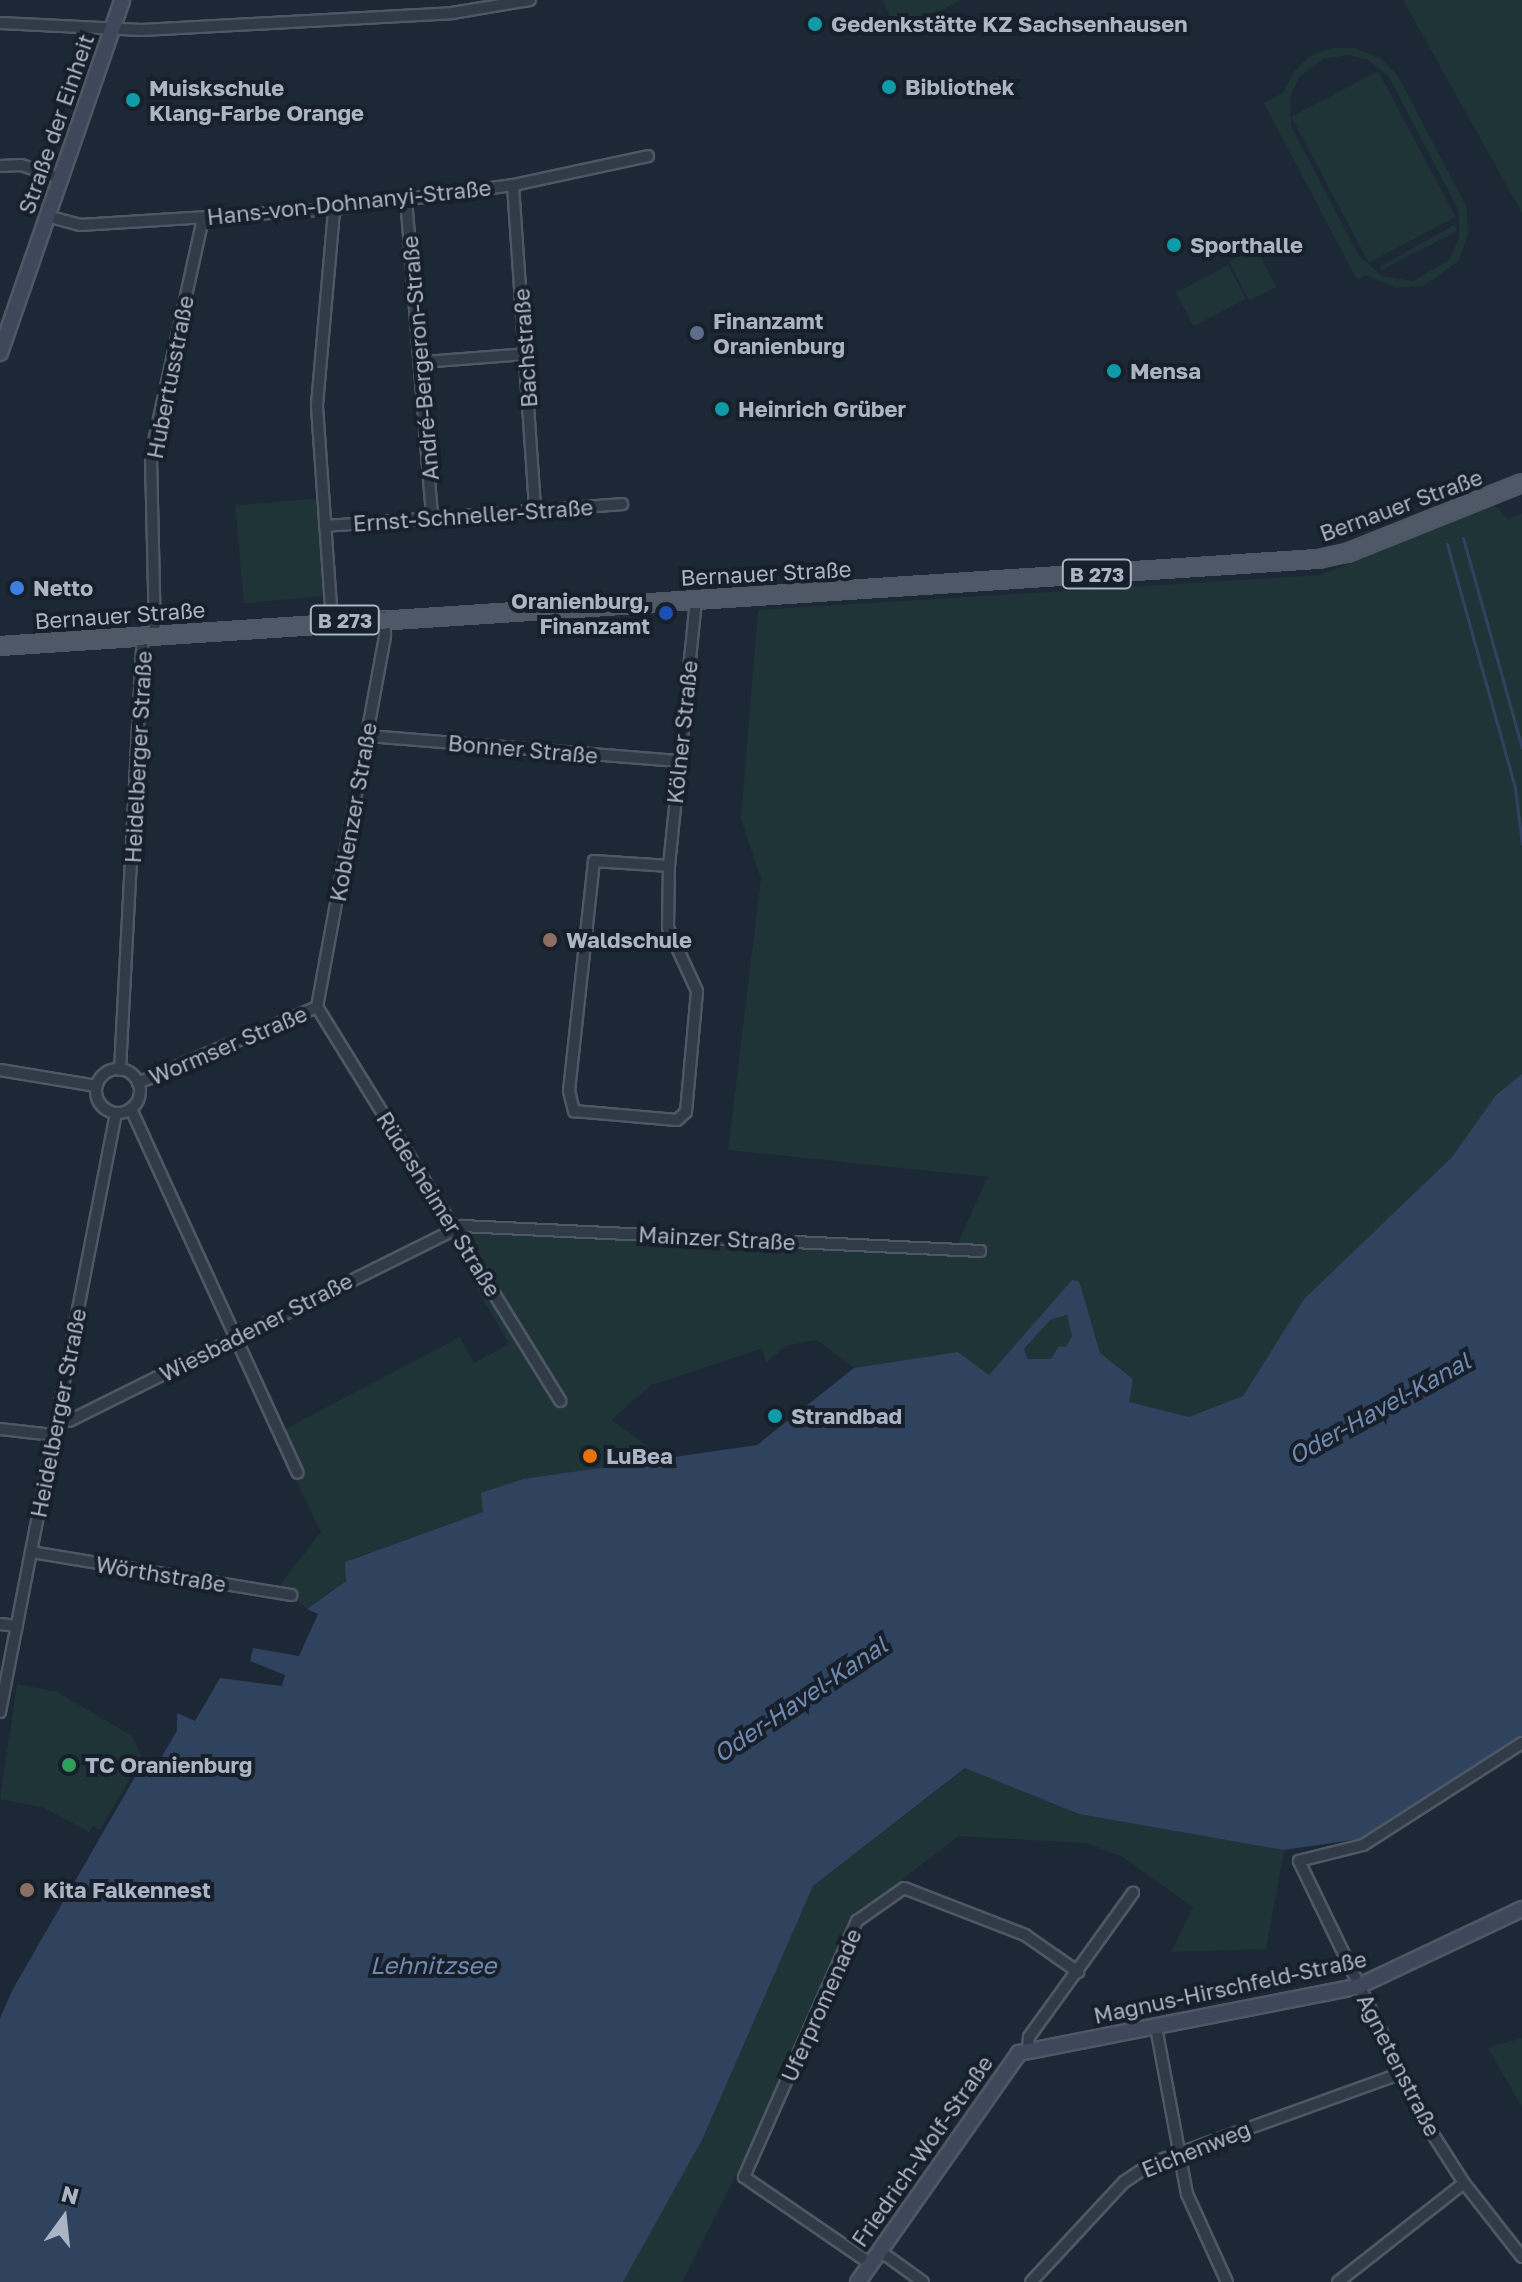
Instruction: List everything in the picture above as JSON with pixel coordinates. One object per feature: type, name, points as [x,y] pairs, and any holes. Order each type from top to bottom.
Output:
[{"type":"main road","name":"Bernauer Straße","points":[[0,646],[384,617],[1318,559],[1347,553],[1522,483]]},
{"type":"street","name":"Straße der Einheit","points":[[0,353],[122,0]]},
{"type":"street","points":[[0,23],[157,29],[452,13],[530,0]]},
{"type":"street","name":"Hans-von-Dohnanyi-Straße","points":[[47,216],[80,225],[334,209],[513,185],[648,156]]},
{"type":"street","points":[[0,166],[21,165],[60,178]]},
{"type":"street","name":"Bachstraße","points":[[513,185],[527,354],[535,511]]},
{"type":"street","name":"André-Bergeron-Straße","points":[[406,199],[423,362],[432,517]]},
{"type":"street","points":[[332,621],[317,402],[334,209]]},
{"type":"street","name":"Hubertusstraße","points":[[149,635],[151,455],[203,218]]},
{"type":"street","points":[[423,362],[527,354]]},
{"type":"street","name":"Ernst-Schneller-Straße","points":[[325,526],[622,504]]},
{"type":"street","name":"Kölner Straße","points":[[669,866],[594,861],[569,1091],[574,1111],[677,1120],[686,1112],[697,991],[668,928],[669,866],[696,599]]},
{"type":"street","name":"Koblenzer Straße","points":[[317,1007],[367,736],[384,617]]},
{"type":"street","name":"Heidelberger Straße","points":[[120,1070],[149,635]]},
{"type":"street","name":"Bonner Straße","points":[[367,736],[679,761]]},
{"type":"street","name":"Wormser Straße","points":[[138,1083],[317,1007]]},
{"type":"street","name":"Rüdesheimer Straße","points":[[317,1007],[560,1401]]},
{"type":"street","points":[[0,1070],[97,1086]]},
{"type":"street","points":[[120,1070],[138,1083],[139,1097],[131,1109],[116,1113],[99,1102],[97,1086],[103,1075],[120,1070]]},
{"type":"street","points":[[131,1109],[298,1473]]},
{"type":"street","name":"Heidelberger Straße","points":[[0,1712],[116,1113]]},
{"type":"street","name":"Mainzer Straße","points":[[454,1228],[980,1251]]},
{"type":"street","name":"Wiesbadener Straße","points":[[57,1418],[69,1421],[454,1228]]},
{"type":"street","points":[[0,1429],[53,1435]]},
{"type":"street","name":"Wörthstraße","points":[[31,1552],[291,1595]]},
{"type":"street","points":[[0,1624],[17,1626]]},
{"type":"street","name":"Agnetenstraße","points":[[1522,1743],[1363,1845],[1299,1861],[1399,2074],[1464,2183],[1522,2257]]},
{"type":"street","name":"Uferpromenade","points":[[871,2264],[744,2177],[857,1921],[904,1888],[1025,1935],[1078,1972]]},
{"type":"street","name":"Friedrich-Wolf-Straße","points":[[858,2282],[1013,2058],[1028,2050],[1026,2041],[1133,1893]]},
{"type":"street","name":"Magnus-Hirschfeld-Straße","points":[[1028,2050],[1359,1986],[1522,1909]]},
{"type":"street","points":[[1156,2027],[1178,2152],[1196,2221],[1227,2282]]},
{"type":"street","name":"Eichenweg","points":[[1031,2282],[1124,2182],[1178,2152],[1399,2074]]},
{"type":"street","points":[[1338,2282],[1464,2183]]},
{"type":"street","points":[[880,2251],[923,2282]]},
{"type":"green space","points":[[882,0],[961,0],[899,32]]},
{"type":"green space","points":[[1403,0],[1522,0],[1522,213]]},
{"type":"green space","points":[[1332,48],[1356,48],[1381,59],[1398,76],[1467,208],[1468,234],[1459,260],[1424,286],[1396,288],[1366,275],[1357,280],[1264,103],[1283,93],[1294,72],[1310,56]],"holes":[[[1349,55],[1368,60],[1389,77],[1459,211],[1459,239],[1449,260],[1413,281],[1382,276],[1359,256],[1291,126],[1290,97],[1299,77],[1323,59]]]},
{"type":"green space","points":[[1378,71],[1455,217],[1369,263],[1291,117]]},
{"type":"green space","points":[[1454,225],[1457,231],[1381,270],[1380,267]]},
{"type":"green space","points":[[1256,248],[1276,287],[1249,301],[1229,262]]},
{"type":"green space","points":[[1228,265],[1246,299],[1194,326],[1176,293]]},
{"type":"green space","points":[[322,498],[331,596],[244,603],[235,506]]},
{"type":"green space","points":[[1493,504],[1508,519],[1522,514],[1522,1074],[1496,1095],[1452,1157],[1304,1299],[1243,1396],[1189,1418],[1128,1402],[1133,1379],[1100,1353],[1072,1281],[989,1375],[958,1352],[854,1368],[817,1340],[785,1346],[766,1363],[762,1348],[651,1385],[611,1420],[664,1458],[523,1479],[482,1493],[484,1512],[354,1558],[346,1580],[307,1609],[279,1586],[321,1532],[274,1435],[460,1337],[474,1363],[509,1344],[443,1231],[462,1226],[954,1251],[988,1177],[728,1150],[761,879],[741,819],[758,610],[1321,575]]},
{"type":"green space","points":[[1067,1315],[1072,1336],[1066,1348],[1059,1347],[1052,1359],[1029,1359],[1024,1349],[1050,1320]]},
{"type":"green space","name":"TC Oranienburg","points":[[17,1684],[57,1692],[132,1736],[142,1757],[100,1830],[93,1826],[89,1832],[45,1808],[0,1799]]},
{"type":"green space","points":[[966,1768],[1079,1814],[1284,1850],[1266,1949],[1171,1952],[1193,1907],[1123,1857],[1086,1843],[958,1836],[903,1879],[893,1899],[862,1923],[682,2282],[623,2282],[702,2140],[813,1886]]},
{"type":"green space","points":[[1522,2038],[1522,2107],[1488,2048]]},
{"type":"water","name":"Lehnitzsee","points":[[1522,1074],[1522,1737],[1359,1839],[1284,1850],[1079,1814],[965,1768],[813,1886],[702,2140],[623,2282],[0,2282],[0,2018],[13,1989],[147,1756],[159,1761],[177,1731],[177,1713],[195,1721],[220,1678],[282,1686],[285,1675],[250,1661],[253,1648],[299,1656],[318,1614],[307,1609],[346,1581],[345,1562],[483,1512],[481,1493],[523,1479],[757,1445],[854,1368],[958,1352],[989,1375],[1072,1280],[1079,1281],[1100,1353],[1133,1379],[1129,1402],[1189,1417],[1243,1396],[1304,1299],[1452,1157],[1496,1095]],"holes":[[[1067,1315],[1072,1336],[1066,1347],[1059,1346],[1051,1359],[1028,1359],[1024,1349],[1050,1320]]]},
{"type":"waterway","points":[[1463,538],[1522,748]]},
{"type":"waterway","points":[[1447,544],[1515,788],[1522,844]]},
{"type":"place","name":"Gedenkstätte KZ Sachsenhausen","points":[[815,24]]},
{"type":"place","name":"Bibliothek","points":[[889,87]]},
{"type":"place","name":"Muiskschule Klang-Farbe Orange","points":[[133,100]]},
{"type":"place","name":"Sporthalle","points":[[1174,245]]},
{"type":"place","name":"Finanzamt Oranienburg","points":[[697,333]]},
{"type":"place","name":"Mensa","points":[[1114,371]]},
{"type":"place","name":"Heinrich Grüber","points":[[722,409]]},
{"type":"place","name":"Netto","points":[[17,588]]},
{"type":"place","name":"Oranienburg, Finanzamt","points":[[666,613]]},
{"type":"place","name":"Waldschule","points":[[550,940]]},
{"type":"place","name":"Strandbad","points":[[775,1416]]},
{"type":"place","name":"LuBea","points":[[590,1456]]},
{"type":"place","name":"TC Oranienburg","points":[[69,1765]]},
{"type":"place","name":"Kita Falkennest","points":[[27,1890]]},
{"type":"water label","name":"Oder-Havel-Kanal","points":[[1379,1408]]},
{"type":"water label","name":"Oder-Havel-Kanal","points":[[800,1699]]}]
